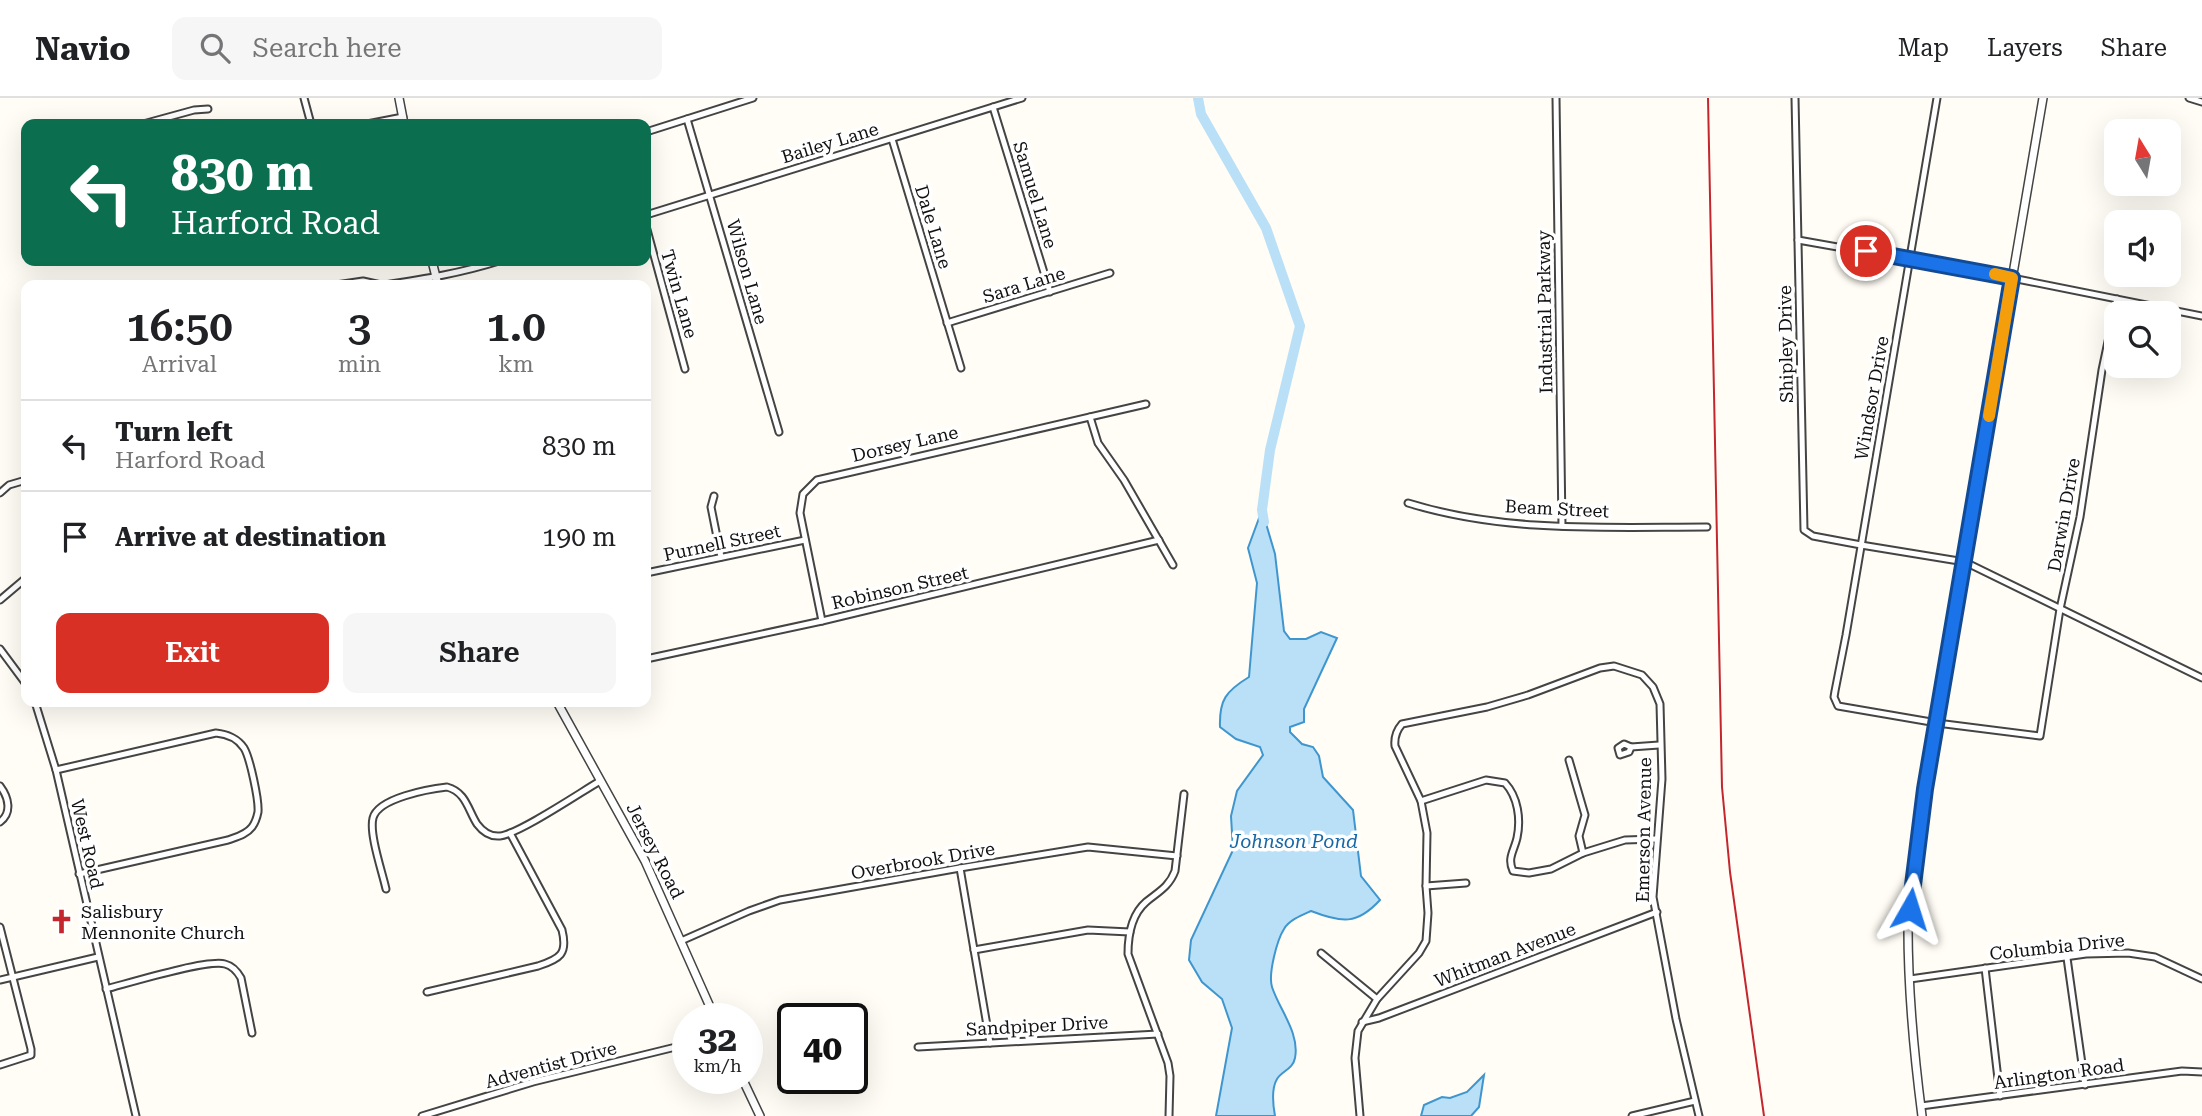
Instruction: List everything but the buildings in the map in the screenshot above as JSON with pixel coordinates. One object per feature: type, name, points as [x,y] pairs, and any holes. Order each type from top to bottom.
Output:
[{"type":"street","points":[[304,98],[310,119]]},
{"type":"street","points":[[399,98],[403,119]]},
{"type":"street","points":[[651,130],[753,98]]},
{"type":"street","name":"Bailey Lane","points":[[651,213],[1022,98]]},
{"type":"street","name":"Industrial Parkway","points":[[1556,98],[1562,526]]},
{"type":"street","name":"Shipley Drive","points":[[1795,98],[1803,525],[1807,533],[1965,562],[2202,678]]},
{"type":"street","name":"Windsor Drive","points":[[1937,98],[1835,691],[1835,702],[1838,706],[1937,723]]},
{"type":"street","points":[[1922,1116],[1910,979],[1908,926],[1912,889],[1925,789],[2043,98]]},
{"type":"street","points":[[2189,98],[2202,102]]},
{"type":"street","name":"Samuel Lane","points":[[993,107],[1050,292]]},
{"type":"street","points":[[161,119],[208,109]]},
{"type":"street","name":"Wilson Lane","points":[[687,119],[779,432]]},
{"type":"street","name":"Dale Lane","points":[[892,139],[947,323]]},
{"type":"street","points":[[1798,240],[2012,278],[2202,316]]},
{"type":"street","name":"Twin Lane","points":[[651,244],[685,369]]},
{"type":"street","points":[[440,280],[484,266]]},
{"type":"street","name":"Sara Lane","points":[[947,323],[1110,273]]},
{"type":"street","points":[[412,280],[432,280]]},
{"type":"street","name":"Darwin Drive","points":[[1937,723],[2040,736],[2060,609],[2080,517],[2102,370],[2117,299]]},
{"type":"street","points":[[947,323],[961,368]]},
{"type":"street","name":"Dorsey Lane","points":[[822,621],[800,513],[801,500],[807,488],[822,477],[1146,404]]},
{"type":"street","points":[[1090,417],[1098,443],[1124,480],[1173,565]]},
{"type":"street","points":[[0,493],[21,481]]},
{"type":"street","points":[[714,496],[711,507],[721,557]]},
{"type":"street","name":"Beam Street","points":[[1408,503],[1438,512],[1562,526],[1707,527]]},
{"type":"street","name":"Purnell Street","points":[[651,572],[805,540]]},
{"type":"street","name":"Robinson Street","points":[[651,658],[822,621],[1159,540]]},
{"type":"street","points":[[0,600],[21,582]]},
{"type":"street","points":[[0,649],[21,674]]},
{"type":"street","name":"Emerson Avenue","points":[[1421,801],[1395,746],[1394,739],[1402,724],[1474,710],[1528,695],[1587,672],[1614,666],[1642,675],[1653,687],[1660,704],[1662,779],[1653,897],[1676,1019],[1699,1116]]},
{"type":"street","name":"West Road","points":[[36,707],[55,770],[136,1116]]},
{"type":"street","name":"Jersey Road","points":[[560,707],[645,861],[708,1003]]},
{"type":"street","points":[[55,770],[219,733],[232,737],[241,744],[248,761],[258,811],[248,831],[228,840],[79,874]]},
{"type":"street","points":[[1631,747],[1660,744]]},
{"type":"street","points":[[1570,760],[1585,815],[1579,836],[1583,853]]},
{"type":"street","points":[[1360,1116],[1355,1058],[1358,1031],[1377,999],[1419,953],[1426,941],[1427,833],[1421,801],[1486,780],[1505,783],[1515,799],[1519,817],[1517,842],[1510,857],[1513,871],[1530,873],[1551,869],[1583,853],[1634,838],[1656,839]]},
{"type":"street","points":[[386,889],[373,824],[375,813],[382,804],[447,788],[462,796],[476,821],[485,832],[494,836],[510,833],[600,781]]},
{"type":"street","points":[[0,786],[9,809],[0,822]]},
{"type":"street","points":[[1168,1116],[1170,1076],[1158,1034],[1128,954],[1129,932],[1139,908],[1163,890],[1172,879],[1184,794]]},
{"type":"street","points":[[427,992],[538,966],[552,961],[562,952],[565,945],[562,930],[510,833]]},
{"type":"street","name":"Overbrook Drive","points":[[681,941],[770,903],[960,868],[1088,847],[1177,856]]},
{"type":"street","points":[[960,868],[990,1043]]},
{"type":"street","points":[[1426,886],[1466,883]]},
{"type":"street","name":"Whitman Avenue","points":[[1362,1022],[1379,1018],[1657,912]]},
{"type":"street","points":[[0,927],[31,1055],[0,1065]]},
{"type":"street","points":[[974,950],[1088,929],[1129,932]]},
{"type":"street","points":[[1321,953],[1377,999]]},
{"type":"street","name":"Columbia Drive","points":[[1910,979],[2100,953],[2155,957],[2202,979]]},
{"type":"street","points":[[0,981],[98,957]]},
{"type":"street","points":[[2067,958],[2085,1085]]},
{"type":"street","points":[[106,989],[200,965],[225,964],[237,971],[241,978],[252,1033]]},
{"type":"street","points":[[1985,968],[2000,1096]]},
{"type":"street","name":"Sandpiper Drive","points":[[918,1047],[1158,1034]]},
{"type":"street","name":"Adventist Drive","points":[[422,1116],[533,1082],[672,1048]]},
{"type":"street","name":"Arlington Road","points":[[1921,1106],[2182,1071],[2202,1072]]},
{"type":"street","points":[[750,1094],[760,1116]]},
{"type":"street","points":[[1632,1116],[1695,1101]]},
{"type":"water","name":"Johnson Pond","points":[[1262,510],[1275,554],[1284,631],[1290,639],[1306,639],[1321,632],[1337,638],[1304,709],[1304,722],[1290,727],[1290,732],[1302,744],[1313,747],[1319,756],[1323,777],[1353,810],[1361,876],[1380,900],[1356,918],[1332,918],[1311,911],[1286,926],[1276,949],[1271,981],[1292,1030],[1296,1049],[1292,1065],[1275,1083],[1275,1116],[1216,1116],[1232,1028],[1222,999],[1202,982],[1189,960],[1191,940],[1233,850],[1231,816],[1237,791],[1263,755],[1260,747],[1236,739],[1220,727],[1221,710],[1226,697],[1249,677],[1257,583],[1248,548]]},
{"type":"water","points":[[1484,1075],[1479,1107],[1471,1116],[1421,1116],[1424,1105],[1442,1097],[1450,1098],[1467,1092]]},
{"type":"waterway","points":[[1198,98],[1201,114],[1266,228],[1300,326],[1270,450],[1262,510],[1264,522]]},
{"type":"railway","points":[[1708,98],[1722,787],[1730,872],[1764,1116]]},
{"type":"slow traffic","points":[[1989,416],[2012,278],[1995,274]]},
{"type":"place","name":"Salisbury Mennonite Church","points":[[61,922]]},
{"type":"route","points":[[1866,251],[2012,278],[1925,789],[1910,909]]}]
